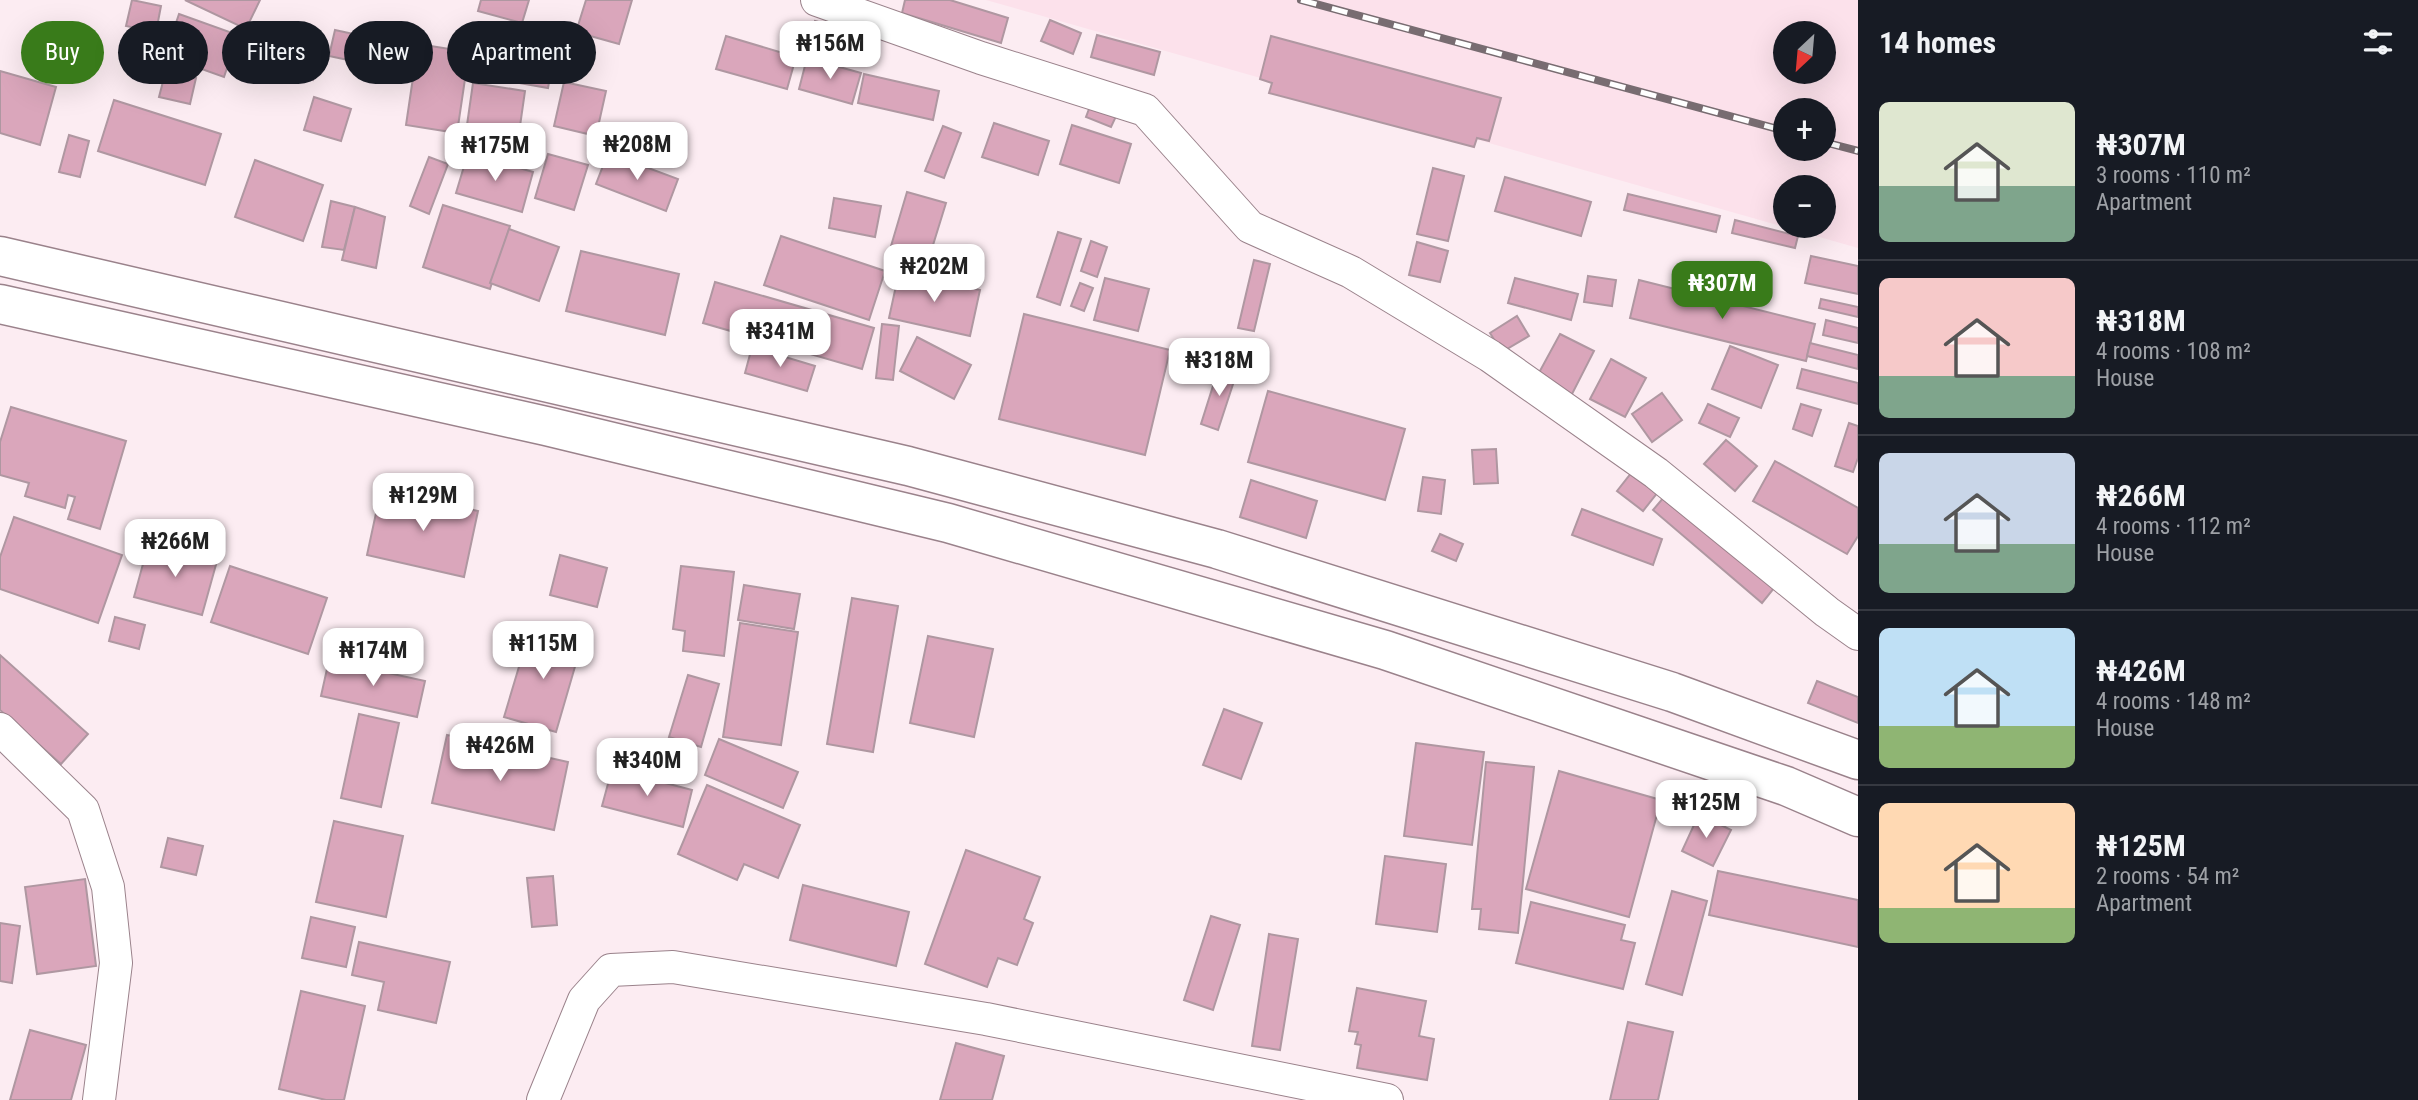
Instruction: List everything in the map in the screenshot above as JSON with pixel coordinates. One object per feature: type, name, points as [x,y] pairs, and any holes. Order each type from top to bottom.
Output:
[{"type":"street","points":[[817,0],[981,58],[1145,110],[1250,227],[1351,272],[1490,356],[1656,473],[1827,612],[1858,634]]},
{"type":"street","points":[[0,256],[908,466],[1176,538],[1672,692],[1858,760]]},
{"type":"street","points":[[0,304],[546,426],[948,523],[1385,650],[1786,786],[1858,817]]},
{"type":"street","points":[[1165,584],[1176,538]]},
{"type":"street","points":[[0,729],[83,810],[108,887],[116,962],[99,1100]]},
{"type":"street","points":[[543,1100],[584,1000],[611,970],[673,967],[986,1019],[1387,1100]]},
{"type":"shaded area","points":[[986,0],[1858,0],[1858,248],[1823,238],[1836,238],[1836,175],[1773,175],[1773,224]]},
{"type":"building","points":[[132,0],[161,6],[158,21],[127,21]]},
{"type":"building","points":[[185,0],[260,0],[250,21],[229,21]]},
{"type":"building","points":[[481,0],[529,0],[523,21],[478,11]]},
{"type":"building","points":[[586,0],[632,0],[619,44],[596,38],[596,21],[579,21]]},
{"type":"building","points":[[905,0],[950,0],[1008,18],[1001,43],[902,13]]},
{"type":"building","points":[[179,14],[199,21],[177,21]]},
{"type":"building","points":[[1050,20],[1081,33],[1073,54],[1041,41]]},
{"type":"building","points":[[815,21],[851,31],[846,52],[809,43]]},
{"type":"building","points":[[208,24],[222,29],[222,76],[208,71]]},
{"type":"building","points":[[335,30],[344,32],[344,59],[330,56]]},
{"type":"building","points":[[1097,35],[1160,52],[1154,75],[1091,57]]},
{"type":"building","points":[[726,36],[796,57],[787,89],[716,69]]},
{"type":"building","points":[[1271,36],[1501,98],[1489,141],[1477,138],[1474,147],[1269,93],[1272,83],[1260,79]]},
{"type":"building","points":[[433,46],[447,49],[447,84],[464,84],[457,133],[406,125],[412,84],[433,84]]},
{"type":"building","points":[[807,58],[861,73],[852,104],[799,89]]},
{"type":"building","points":[[0,71],[21,77],[21,84],[56,87],[40,145],[0,133]]},
{"type":"building","points":[[864,74],[939,91],[933,120],[858,103]]},
{"type":"building","points":[[162,84],[195,84],[190,104],[159,97]]},
{"type":"building","points":[[473,84],[525,91],[517,147],[465,139]]},
{"type":"building","points":[[525,84],[549,84],[548,88]]},
{"type":"building","points":[[564,84],[606,91],[596,136],[554,126]]},
{"type":"building","points":[[314,97],[351,109],[341,141],[304,130]]},
{"type":"building","points":[[114,100],[221,134],[205,185],[98,151]]},
{"type":"building","points":[[1092,101],[1118,112],[1111,127],[1086,117]]},
{"type":"building","points":[[994,123],[1049,141],[1038,175],[982,157]]},
{"type":"building","points":[[1072,125],[1131,144],[1119,183],[1060,164]]},
{"type":"building","points":[[943,126],[961,133],[944,178],[925,171]]},
{"type":"building","points":[[69,135],[89,141],[80,177],[59,172]]},
{"type":"building","points":[[468,153],[533,172],[522,212],[456,193]]},
{"type":"building","points":[[608,153],[678,179],[666,211],[596,184]]},
{"type":"building","points":[[548,154],[588,165],[574,210],[535,198]]},
{"type":"building","points":[[429,157],[448,164],[429,214],[410,206]]},
{"type":"building","points":[[255,160],[323,185],[303,241],[235,217]]},
{"type":"building","points":[[1433,168],[1464,176],[1448,241],[1417,234]]},
{"type":"building","points":[[1505,177],[1591,202],[1581,236],[1495,211]]},
{"type":"building","points":[[907,192],[946,203],[929,258],[891,246]]},
{"type":"building","points":[[1628,194],[1720,216],[1716,232],[1624,210]]},
{"type":"building","points":[[834,198],[881,206],[875,237],[829,228]]},
{"type":"building","points":[[331,201],[355,207],[344,250],[322,247]]},
{"type":"building","points":[[443,205],[510,226],[490,289],[423,267]]},
{"type":"building","points":[[355,207],[385,217],[376,268],[342,260]]},
{"type":"building","points":[[1735,220],[1773,230],[1773,238],[1798,238],[1795,248],[1732,233]]},
{"type":"building","points":[[509,229],[559,247],[539,301],[490,283]]},
{"type":"building","points":[[1058,232],[1081,239],[1060,305],[1037,297]]},
{"type":"building","points":[[781,236],[885,271],[869,320],[764,285]]},
{"type":"building","points":[[1091,241],[1107,247],[1097,277],[1081,271]]},
{"type":"building","points":[[1417,242],[1448,251],[1440,282],[1409,275]]},
{"type":"building","points":[[581,251],[679,274],[665,335],[566,311]]},
{"type":"building","points":[[1811,256],[1858,266],[1858,294],[1805,283]]},
{"type":"building","points":[[1254,260],[1270,264],[1254,331],[1238,328]]},
{"type":"building","points":[[899,272],[980,290],[970,336],[889,318]]},
{"type":"building","points":[[1588,276],[1616,280],[1612,306],[1584,302]]},
{"type":"building","points":[[1105,278],[1149,289],[1138,331],[1094,320]]},
{"type":"building","points":[[1515,278],[1578,294],[1571,320],[1508,303]]},
{"type":"building","points":[[1639,280],[1815,324],[1806,361],[1630,318]]},
{"type":"building","points":[[715,282],[874,328],[862,369],[703,323]]},
{"type":"building","points":[[1080,283],[1093,288],[1084,311],[1071,306]]},
{"type":"building","points":[[1821,299],[1858,307],[1858,317],[1819,308]]},
{"type":"building","points":[[1024,314],[1170,350],[1145,455],[999,419]]},
{"type":"building","points":[[1517,316],[1529,336],[1502,352],[1490,333]]},
{"type":"building","points":[[1826,320],[1858,328],[1858,343],[1823,335]]},
{"type":"building","points":[[882,324],[899,326],[893,380],[876,378]]},
{"type":"building","points":[[1560,334],[1594,351],[1570,398],[1535,380]]},
{"type":"building","points":[[917,337],[971,365],[954,399],[900,371]]},
{"type":"building","points":[[1810,343],[1858,355],[1858,369],[1807,356]]},
{"type":"building","points":[[1730,346],[1778,365],[1761,408],[1712,389]]},
{"type":"building","points":[[752,347],[815,366],[807,391],[745,373]]},
{"type":"building","points":[[1611,359],[1646,378],[1625,417],[1590,399]]},
{"type":"building","points":[[1219,367],[1237,372],[1218,430],[1201,424]]},
{"type":"building","points":[[1802,369],[1858,383],[1858,404],[1797,388]]},
{"type":"building","points":[[1268,391],[1405,429],[1385,500],[1248,462]]},
{"type":"building","points":[[1662,393],[1682,420],[1652,442],[1632,414]]},
{"type":"building","points":[[1708,404],[1739,418],[1730,437],[1699,423]]},
{"type":"building","points":[[1801,404],[1821,410],[1812,436],[1793,429]]},
{"type":"building","points":[[11,407],[126,441],[100,529],[68,519],[75,497],[68,495],[65,508],[25,496],[29,483],[0,475],[0,442]]},
{"type":"building","points":[[1849,423],[1858,426],[1858,458],[1853,472],[1835,466]]},
{"type":"building","points":[[1726,440],[1757,466],[1735,491],[1704,464]]},
{"type":"building","points":[[1496,449],[1498,483],[1474,484],[1472,450]]},
{"type":"building","points":[[1775,461],[1858,508],[1858,536],[1847,554],[1753,501]]},
{"type":"building","points":[[1636,467],[1662,487],[1643,511],[1617,491]]},
{"type":"building","points":[[1423,477],[1445,480],[1441,514],[1418,511]]},
{"type":"building","points":[[1251,480],[1317,501],[1306,538],[1240,517]]},
{"type":"building","points":[[381,490],[478,511],[464,577],[367,555]]},
{"type":"building","points":[[1670,490],[1779,582],[1762,603],[1653,510]]},
{"type":"building","points":[[1582,509],[1662,539],[1653,565],[1572,535]]},
{"type":"building","points":[[14,517],[122,555],[98,623],[0,589],[0,557]]},
{"type":"building","points":[[1440,534],[1463,544],[1456,561],[1432,551]]},
{"type":"building","points":[[149,542],[217,561],[202,615],[134,597]]},
{"type":"building","points":[[560,555],[607,568],[597,607],[550,595]]},
{"type":"building","points":[[230,566],[327,598],[308,654],[211,622]]},
{"type":"building","points":[[681,566],[734,572],[724,656],[683,651],[685,631],[673,629]]},
{"type":"building","points":[[744,585],[800,594],[794,629],[738,620]]},
{"type":"building","points":[[852,598],[898,606],[873,752],[827,744]]},
{"type":"building","points":[[115,617],[145,625],[139,649],[109,641]]},
{"type":"building","points":[[740,623],[798,632],[781,745],[723,737]]},
{"type":"building","points":[[530,630],[581,646],[556,732],[504,717]]},
{"type":"building","points":[[928,636],[993,649],[974,737],[910,723]]},
{"type":"building","points":[[0,655],[88,734],[61,764],[0,710]]},
{"type":"building","points":[[329,660],[425,681],[417,717],[321,696]]},
{"type":"building","points":[[688,675],[719,684],[701,747],[669,737]]},
{"type":"building","points":[[1817,681],[1858,697],[1858,723],[1808,703]]},
{"type":"building","points":[[1224,709],[1262,723],[1241,779],[1203,765]]},
{"type":"building","points":[[359,714],[399,723],[381,807],[341,798]]},
{"type":"building","points":[[447,735],[568,762],[554,830],[432,803]]},
{"type":"building","points":[[719,739],[798,772],[783,808],[705,775]]},
{"type":"building","points":[[1416,743],[1484,752],[1472,845],[1404,836]]},
{"type":"building","points":[[1486,762],[1534,767],[1518,933],[1479,929],[1481,909],[1472,909]]},
{"type":"building","points":[[612,769],[692,790],[683,827],[602,806]]},
{"type":"building","points":[[1559,771],[1661,800],[1629,917],[1526,889]]},
{"type":"building","points":[[707,785],[800,825],[778,878],[744,864],[737,880],[678,854]]},
{"type":"building","points":[[1699,814],[1731,830],[1713,866],[1682,851]]},
{"type":"building","points":[[334,821],[403,836],[386,917],[316,902]]},
{"type":"building","points":[[168,838],[203,846],[196,875],[161,867]]},
{"type":"building","points":[[966,850],[1040,877],[1024,919],[1033,923],[1017,965],[998,958],[987,987],[925,964]]},
{"type":"building","points":[[1385,856],[1446,864],[1437,932],[1376,924]]},
{"type":"building","points":[[1718,871],[1858,900],[1858,947],[1709,915]]},
{"type":"building","points":[[553,876],[557,925],[532,927],[527,878]]},
{"type":"building","points":[[85,879],[96,966],[37,974],[25,887]]},
{"type":"building","points":[[803,885],[909,912],[896,966],[790,940]]},
{"type":"building","points":[[1672,891],[1707,901],[1682,995],[1646,984]]},
{"type":"building","points":[[1531,902],[1625,925],[1621,940],[1635,943],[1623,989],[1516,963]]},
{"type":"building","points":[[1211,916],[1240,925],[1213,1010],[1184,1000]]},
{"type":"building","points":[[311,917],[355,927],[346,967],[302,958]]},
{"type":"building","points":[[0,923],[20,926],[12,983],[0,981]]},
{"type":"building","points":[[1269,934],[1298,939],[1280,1050],[1252,1046]]},
{"type":"building","points":[[359,942],[450,962],[436,1023],[378,1010],[384,982],[352,975]]},
{"type":"building","points":[[1357,988],[1426,1001],[1419,1036],[1434,1039],[1427,1080],[1357,1068],[1361,1045],[1355,1044],[1358,1032],[1349,1031]]},
{"type":"building","points":[[301,991],[365,1006],[344,1100],[326,1100],[279,1089]]},
{"type":"building","points":[[1628,1022],[1673,1032],[1658,1100],[1610,1100]]},
{"type":"building","points":[[30,1030],[86,1045],[71,1100],[10,1100]]},
{"type":"building","points":[[956,1043],[1004,1056],[992,1100],[940,1100]]},
{"type":"railway","points":[[1301,0],[1773,128]]},
{"type":"railway","points":[[1836,145],[1858,151]]}]
